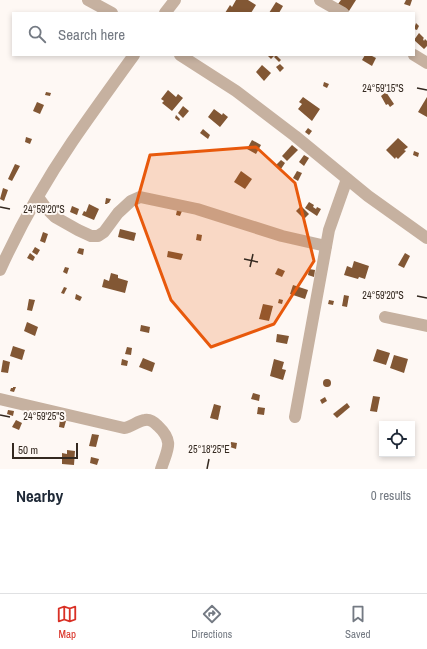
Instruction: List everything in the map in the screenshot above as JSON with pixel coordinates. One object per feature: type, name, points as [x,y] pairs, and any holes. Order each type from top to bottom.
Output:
[{"type":"street","points":[[88,0],[110,12]]},
{"type":"street","points":[[166,12],[175,0]]},
{"type":"street","points":[[320,0],[341,12]]},
{"type":"street","points":[[0,270],[15,238],[38,196],[72,142],[133,56]]},
{"type":"street","points":[[182,56],[236,91],[295,136],[368,196],[427,238]]},
{"type":"street","points":[[415,56],[427,63]]},
{"type":"street","points":[[295,417],[331,223],[347,179]]},
{"type":"street","points":[[38,196],[46,208],[55,217],[91,236],[98,236],[104,232],[118,213],[132,200],[140,197],[197,209],[282,236],[326,246]]},
{"type":"street","points":[[385,317],[427,326]]},
{"type":"street","points":[[0,399],[124,428],[139,421],[152,421],[168,439],[169,445],[161,469]]},
{"type":"highlighted area","points":[[256,147],[295,183],[314,261],[274,324],[211,347],[171,300],[136,205],[150,155]]},
{"type":"building","points":[[236,0],[248,0],[256,5],[252,12],[226,12],[230,5],[232,7]]},
{"type":"building","points":[[341,0],[356,0],[349,11],[338,4]]},
{"type":"building","points":[[406,0],[412,0],[410,6],[404,4]]},
{"type":"building","points":[[276,2],[283,6],[280,12],[270,12]]},
{"type":"building","points":[[416,23],[419,26],[417,30],[415,29]]},
{"type":"building","points":[[419,33],[424,38],[424,41],[425,39],[427,41],[427,46],[424,49],[415,41]]},
{"type":"building","points":[[277,56],[281,60],[279,62],[274,57]]},
{"type":"building","points":[[364,56],[372,56],[376,58],[372,66],[362,60]]},
{"type":"building","points":[[280,64],[284,68],[280,72],[276,67]]},
{"type":"building","points":[[262,65],[271,73],[264,81],[256,72]]},
{"type":"building","points":[[324,82],[329,84],[327,88],[323,86]]},
{"type":"building","points":[[168,90],[176,97],[178,94],[183,98],[172,111],[162,103],[164,101],[161,99]]},
{"type":"building","points":[[46,92],[51,93],[50,96],[45,95]]},
{"type":"building","points":[[386,92],[394,104],[390,107],[388,104],[386,105],[381,96]]},
{"type":"building","points":[[303,97],[320,109],[312,121],[298,109],[302,104],[299,102]]},
{"type":"building","points":[[427,97],[427,117],[418,112]]},
{"type":"building","points":[[37,102],[44,105],[40,114],[33,111]]},
{"type":"building","points":[[183,106],[189,111],[183,118],[178,113]]},
{"type":"building","points":[[214,109],[222,115],[223,113],[228,117],[220,127],[208,117]]},
{"type":"building","points":[[176,115],[180,119],[179,121],[175,118]]},
{"type":"building","points":[[308,128],[312,131],[309,135],[305,132]]},
{"type":"building","points":[[203,129],[210,135],[208,139],[200,133]]},
{"type":"building","points":[[26,137],[32,139],[30,144],[25,142]]},
{"type":"building","points":[[398,138],[408,147],[398,159],[396,157],[395,159],[386,150]]},
{"type":"building","points":[[252,140],[261,145],[256,154],[247,149]]},
{"type":"building","points":[[292,145],[298,150],[287,161],[282,156]]},
{"type":"building","points":[[414,151],[419,153],[418,157],[413,155]]},
{"type":"building","points":[[304,155],[309,158],[304,166],[299,162]]},
{"type":"building","points":[[281,160],[285,163],[281,169],[276,165]]},
{"type":"building","points":[[15,164],[20,166],[12,181],[8,179]]},
{"type":"building","points":[[241,171],[252,179],[245,189],[234,182]]},
{"type":"building","points":[[297,171],[302,173],[298,181],[293,178]]},
{"type":"building","points":[[3,188],[8,190],[4,201],[0,199]]},
{"type":"building","points":[[106,198],[111,199],[109,203],[105,204]]},
{"type":"building","points":[[309,202],[314,205],[313,207],[316,209],[317,207],[321,209],[317,216],[305,208]]},
{"type":"building","points":[[89,204],[99,209],[94,220],[82,215],[84,211],[86,212]]},
{"type":"building","points":[[72,206],[79,209],[77,215],[70,212]]},
{"type":"building","points":[[301,206],[309,214],[304,219],[296,211]]},
{"type":"building","points":[[177,210],[182,211],[180,216],[176,215]]},
{"type":"building","points":[[120,229],[136,233],[134,241],[118,237]]},
{"type":"building","points":[[43,232],[48,234],[45,243],[40,241]]},
{"type":"building","points":[[197,234],[202,235],[201,241],[196,240]]},
{"type":"building","points":[[35,247],[40,250],[37,255],[32,252]]},
{"type":"building","points":[[79,248],[84,249],[83,255],[77,253]]},
{"type":"building","points":[[168,251],[183,254],[181,260],[167,257]]},
{"type":"building","points":[[30,253],[35,257],[33,261],[27,258]]},
{"type":"building","points":[[405,253],[410,256],[404,268],[398,265]]},
{"type":"building","points":[[354,261],[369,266],[365,279],[359,277],[358,279],[344,275],[347,266],[352,268]]},
{"type":"building","points":[[65,267],[69,268],[67,274],[63,272]]},
{"type":"building","points":[[278,268],[285,271],[282,277],[275,274]]},
{"type":"building","points":[[309,269],[315,270],[314,277],[308,275]]},
{"type":"building","points":[[111,273],[118,275],[118,278],[128,281],[125,293],[102,287],[104,279],[109,281]]},
{"type":"building","points":[[293,285],[308,290],[305,299],[290,294]]},
{"type":"building","points":[[64,287],[67,288],[64,294],[61,293]]},
{"type":"building","points":[[76,294],[82,297],[80,301],[75,299]]},
{"type":"building","points":[[344,295],[349,296],[347,307],[342,306]]},
{"type":"building","points":[[29,299],[35,300],[32,311],[27,310]]},
{"type":"building","points":[[279,299],[283,300],[282,304],[278,303]]},
{"type":"building","points":[[329,300],[334,301],[333,305],[328,304]]},
{"type":"building","points":[[263,304],[273,306],[269,321],[259,319]]},
{"type":"building","points":[[27,322],[38,327],[35,336],[24,331]]},
{"type":"building","points":[[141,325],[150,327],[149,333],[140,331]]},
{"type":"building","points":[[277,334],[289,336],[287,344],[276,342]]},
{"type":"building","points":[[13,346],[25,350],[22,360],[10,356]]},
{"type":"building","points":[[127,347],[132,348],[131,355],[125,354]]},
{"type":"building","points":[[377,349],[390,353],[386,365],[373,361]]},
{"type":"building","points":[[394,355],[408,359],[404,373],[390,368]]},
{"type":"building","points":[[143,358],[155,363],[152,372],[139,367]]},
{"type":"building","points":[[122,359],[128,361],[127,366],[121,365]]},
{"type":"building","points":[[274,359],[284,362],[282,369],[286,370],[283,380],[270,376]]},
{"type":"building","points":[[3,360],[10,362],[8,373],[1,372]]},
{"type":"building","points":[[325,379],[329,379],[331,383],[329,387],[325,387],[323,385],[323,381]]},
{"type":"building","points":[[13,387],[16,387],[14,392],[10,391]]},
{"type":"building","points":[[253,393],[260,395],[259,401],[251,399]]},
{"type":"building","points":[[373,396],[380,397],[377,412],[370,411]]},
{"type":"building","points":[[325,397],[327,401],[322,404],[320,400]]},
{"type":"building","points":[[347,403],[350,407],[337,418],[333,414]]},
{"type":"building","points":[[214,404],[221,406],[218,420],[210,418]]},
{"type":"building","points":[[258,407],[265,408],[264,415],[257,414]]},
{"type":"building","points":[[8,410],[14,411],[13,416],[7,414]]},
{"type":"building","points":[[16,420],[22,423],[19,430],[12,427]]},
{"type":"building","points":[[60,420],[66,421],[64,428],[59,427]]},
{"type":"building","points":[[92,434],[99,435],[96,447],[89,446]]},
{"type":"building","points":[[231,442],[237,443],[236,449],[230,447]]},
{"type":"building","points":[[67,450],[75,451],[74,465],[62,464],[62,453],[67,454]]},
{"type":"building","points":[[91,457],[99,459],[97,465],[90,463]]}]
